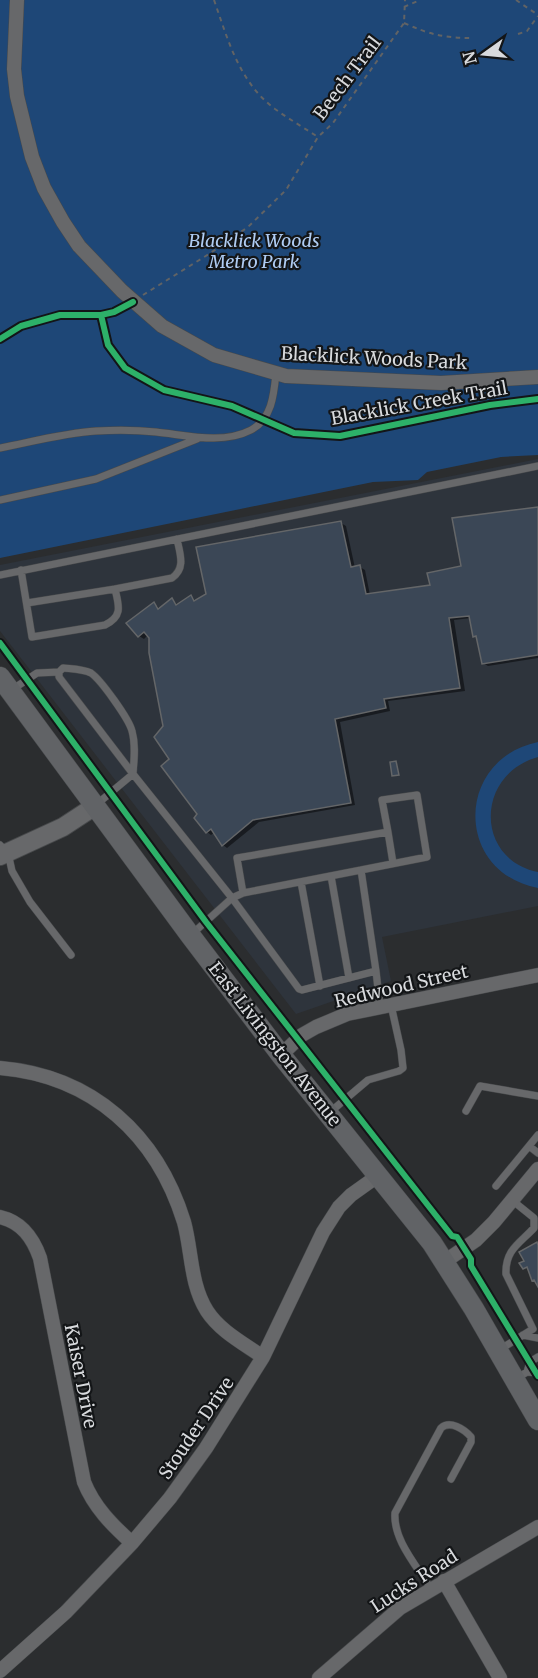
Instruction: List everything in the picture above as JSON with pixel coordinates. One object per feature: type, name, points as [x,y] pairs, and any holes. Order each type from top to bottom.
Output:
[{"type":"main road","name":"East Livingston Avenue","points":[[5,683],[190,935],[281,1055],[379,1175],[444,1262],[498,1350],[521,1376],[538,1420]]},
{"type":"street","name":"Blacklick Woods Park","points":[[17,0],[14,69],[22,122],[44,188],[79,246],[133,302],[162,326],[214,355],[286,376],[441,383],[538,377]]},
{"type":"street","points":[[2,851],[63,827],[95,806]]},
{"type":"street","name":"Redwood Street","points":[[281,1055],[302,1035],[347,1014],[538,975]]},
{"type":"street","points":[[0,1068],[23,1070],[56,1080],[88,1095],[118,1116],[143,1141],[163,1172],[175,1198],[184,1224],[199,1294],[207,1311],[224,1330],[263,1357]]},
{"type":"street","points":[[444,1262],[476,1240],[537,1172]]},
{"type":"street","name":"Stouder Drive","points":[[1,1669],[66,1612],[132,1543],[170,1498],[206,1448],[263,1357],[323,1232],[345,1201],[379,1175]]},
{"type":"street","name":"Kaiser Drive","points":[[0,1217],[18,1224],[35,1244],[40,1258],[84,1482],[91,1499],[105,1517],[132,1543]]},
{"type":"street","name":"Lucks Road","points":[[319,1678],[400,1608],[538,1527]]},
{"type":"street","points":[[444,1581],[500,1678]]},
{"type":"lane","points":[[0,448],[93,431],[156,432],[202,437],[236,436],[253,429],[267,413],[274,396],[276,373]]},
{"type":"lane","points":[[0,500],[96,479],[202,437]]},
{"type":"lane","points":[[0,574],[538,466]]},
{"type":"lane","points":[[27,603],[172,578],[182,566],[177,539]]},
{"type":"lane","points":[[21,570],[32,637],[112,622],[117,616],[118,606],[115,589]]},
{"type":"lane","points":[[5,683],[37,673],[59,672],[63,668],[86,671],[94,675],[126,717],[135,745],[134,774],[95,806]]},
{"type":"lane","points":[[59,672],[59,677],[232,898],[297,988],[302,990],[376,971]]},
{"type":"lane","points":[[190,935],[232,898],[243,893],[428,857],[417,795],[382,800],[393,863]]},
{"type":"lane","points":[[243,893],[237,858],[388,832]]},
{"type":"lane","points":[[2,851],[30,902],[71,955]]},
{"type":"lane","points":[[329,1113],[368,1080],[403,1068],[401,1050],[376,971],[360,870]]},
{"type":"lane","points":[[331,876],[349,978]]},
{"type":"lane","points":[[301,882],[320,986]]},
{"type":"lane","points":[[466,1111],[480,1086],[538,1096]]},
{"type":"lane","points":[[496,1186],[538,1135]]},
{"type":"lane","points":[[529,1146],[538,1153]]},
{"type":"lane","points":[[498,1350],[533,1329],[506,1274],[506,1264],[507,1256],[536,1230],[534,1218],[513,1201]]},
{"type":"lane","points":[[523,1335],[538,1338]]},
{"type":"lane","points":[[521,1376],[530,1362],[538,1358]]},
{"type":"lane","points":[[521,1376],[538,1372]]},
{"type":"lane","points":[[431,1588],[399,1537],[394,1524],[395,1513],[445,1424],[471,1437],[471,1442],[451,1479]]},
{"type":"path","points":[[405,0],[404,23],[446,38],[470,38]]},
{"type":"path","points":[[404,7],[420,0]]},
{"type":"path","points":[[516,0],[538,16],[527,31],[518,34]]},
{"type":"path","points":[[133,302],[248,227],[286,190],[318,137]]},
{"type":"shaded area","points":[[538,459],[538,906],[382,937],[391,981],[296,1014],[0,631],[0,565]]},
{"type":"green space","name":"Blacklick Woods Metro Park","points":[[0,0],[538,0],[538,455],[501,457],[427,472],[418,480],[373,482],[0,558]]},
{"type":"green space","points":[[538,742],[538,757],[518,766],[503,780],[494,797],[491,816],[494,834],[502,851],[517,864],[538,872],[538,888],[510,878],[491,861],[479,839],[475,815],[479,791],[491,770],[511,752]]},
{"type":"building","points":[[538,507],[538,655],[482,664],[469,616],[449,618],[460,688],[384,699],[386,708],[335,719],[351,803],[253,820],[222,846],[211,829],[206,833],[194,818],[197,814],[161,766],[169,759],[154,737],[163,726],[149,653],[149,638],[144,632],[138,637],[126,623],[154,602],[158,609],[172,598],[176,605],[191,595],[194,601],[206,594],[196,547],[341,521],[351,567],[360,565],[366,594],[430,585],[427,573],[461,566],[452,518]]},
{"type":"building","points":[[396,761],[399,775],[392,776],[390,762]]},
{"type":"building","points":[[537,1242],[538,1287],[534,1280],[532,1281],[527,1267],[523,1269],[519,1263],[524,1261],[519,1252]]},
{"type":"cycle path","points":[[0,339],[21,326],[60,315],[101,315],[114,312],[133,302]]},
{"type":"cycle path","name":"Blacklick Creek Trail","points":[[101,315],[108,345],[125,368],[164,390],[232,406],[294,433],[340,436],[490,405],[538,399]]},
{"type":"cycle path","points":[[0,643],[206,922],[452,1236],[457,1237],[471,1259],[471,1266],[538,1376]]}]
